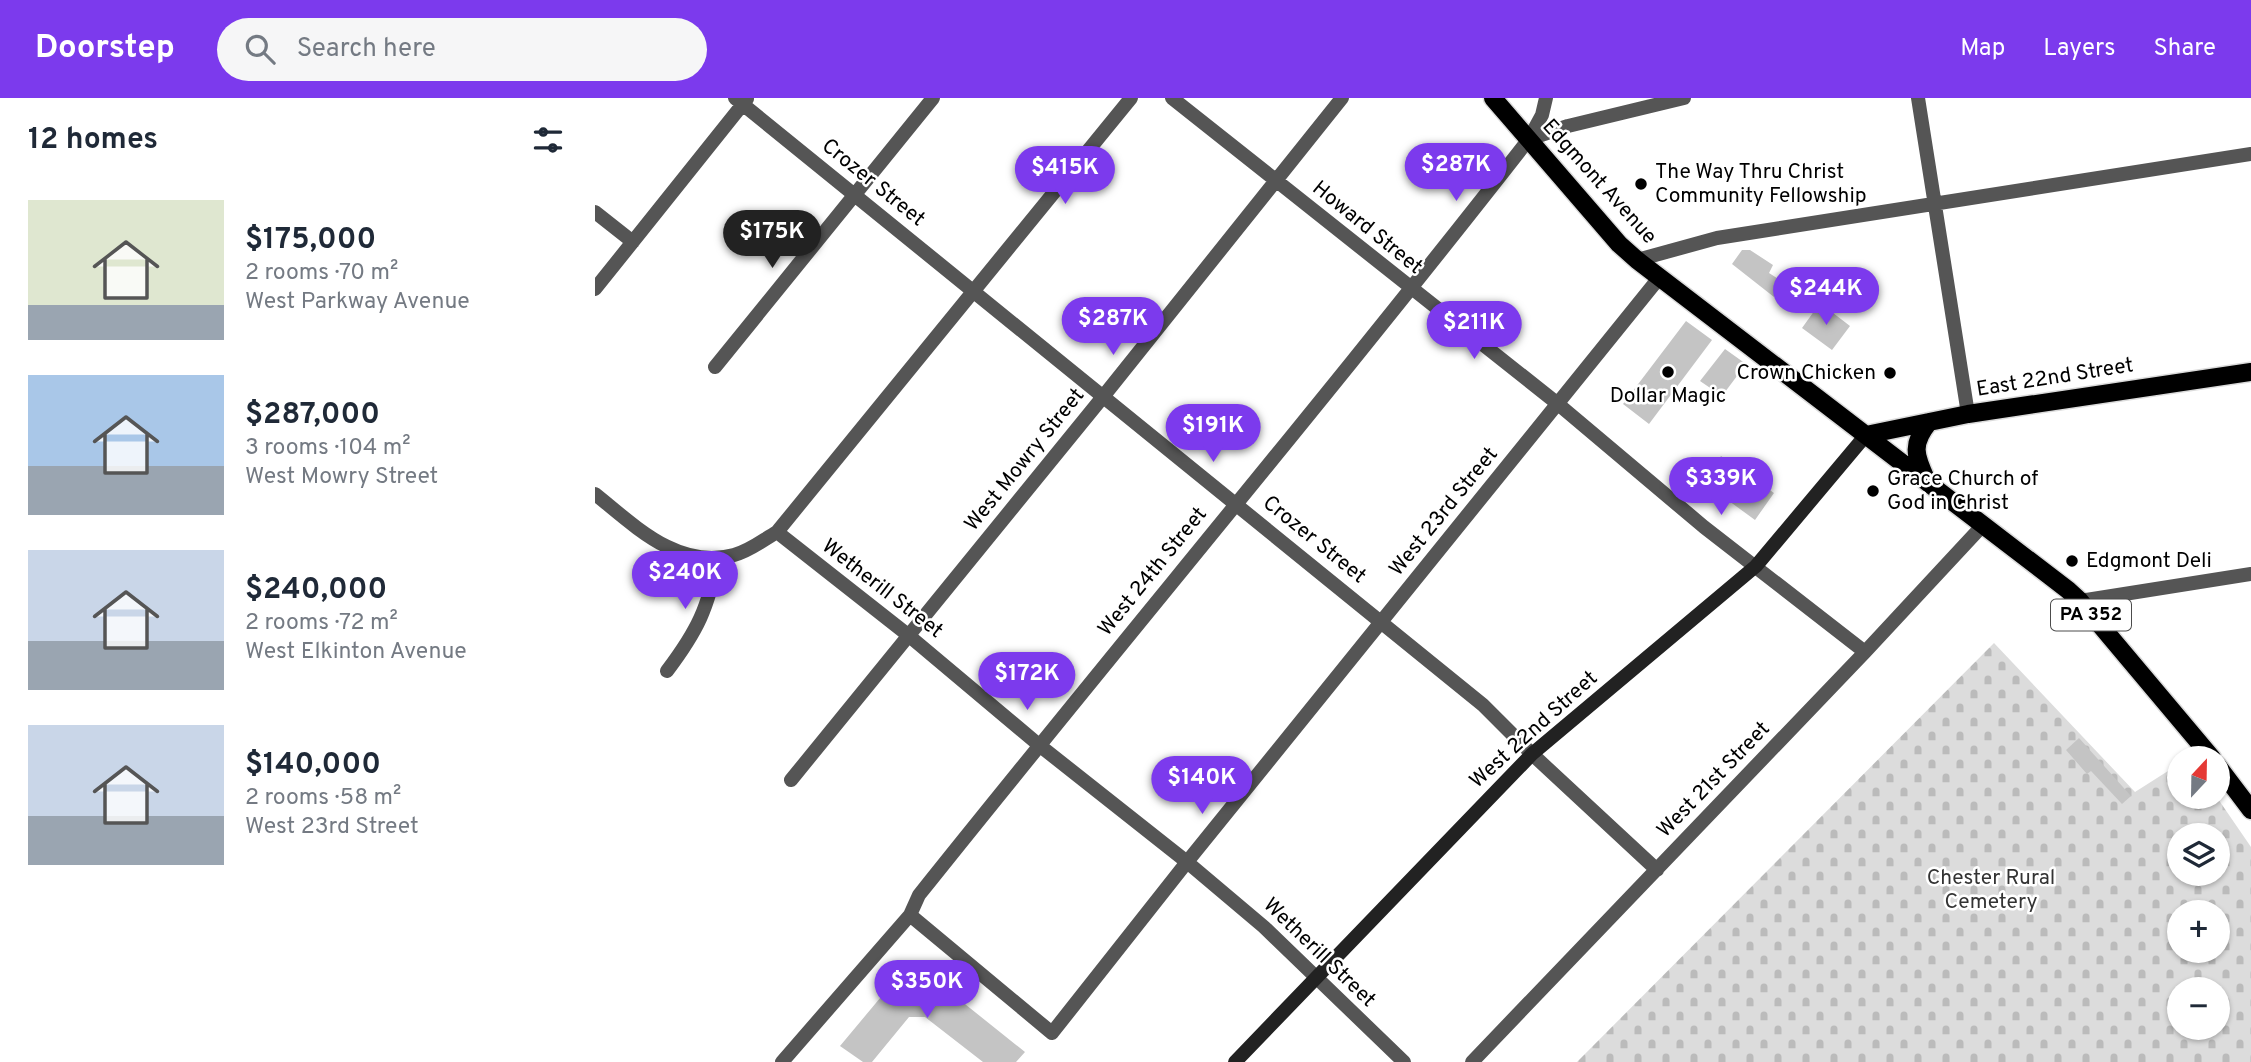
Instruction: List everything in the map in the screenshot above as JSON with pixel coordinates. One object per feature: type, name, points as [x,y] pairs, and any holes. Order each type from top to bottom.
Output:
[{"type":"main road","name":"Edgmont Avenue","points":[[1493,98],[1619,244],[1637,260],[2036,564],[2080,601],[2202,746]]},
{"type":"main road","name":"East 22nd Street","points":[[1866,435],[1968,414],[2251,372]]},
{"type":"main road","points":[[1927,481],[1918,460],[1916,445],[1929,422]]},
{"type":"main road","points":[[2230,780],[2249,802]]},
{"type":"street","points":[[715,367],[933,98]]},
{"type":"street","points":[[595,494],[663,546],[687,555],[718,558],[743,551],[777,532],[1131,98]]},
{"type":"street","name":"Howard Street","points":[[1172,98],[1558,404],[1704,527],[1865,652]]},
{"type":"street","name":"West Mowry Street","points":[[791,780],[1103,398],[1342,98]]},
{"type":"street","name":"West 24th Street","points":[[782,1062],[909,915],[919,895],[1039,745],[1411,290],[1529,139],[1542,114],[1546,98]]},
{"type":"street","points":[[1529,139],[1568,126],[1683,98]]},
{"type":"street","points":[[1918,98],[1968,414]]},
{"type":"street","points":[[595,289],[742,100]]},
{"type":"street","name":"Crozer Street","points":[[742,100],[973,292],[1483,705],[1657,870]]},
{"type":"street","points":[[1637,260],[1717,238],[2251,154]]},
{"type":"street","points":[[595,212],[633,242]]},
{"type":"street","name":"West 23rd Street","points":[[909,915],[1052,1033],[1659,278]]},
{"type":"street","name":"West 22nd Street","points":[[1235,1062],[1532,754],[1756,566],[1866,435]]},
{"type":"street","name":"West 21st Street","points":[[1472,1062],[1984,524]]},
{"type":"street","name":"Wetherill Street","points":[[777,532],[1187,862],[1265,928],[1404,1062]]},
{"type":"street","points":[[667,671],[698,627],[711,595],[718,558]]},
{"type":"street","points":[[2080,601],[2251,573]]},
{"type":"green space","name":"Chester Rural Cemetery","points":[[1994,643],[2135,792],[2167,772],[2167,809],[2225,809],[2251,847],[2251,1062],[1577,1062]]},
{"type":"building","points":[[1742,250],[1750,250],[1773,265],[1769,273],[1783,282],[1774,297],[1732,264]]},
{"type":"building","points":[[1820,303],[1850,326],[1832,350],[1802,328]]},
{"type":"building","name":"Dollar Magic","points":[[1686,321],[1712,340],[1649,424],[1623,404]]},
{"type":"building","points":[[1725,349],[1746,364],[1722,396],[1700,381]]},
{"type":"building","points":[[1721,456],[1774,493],[1755,520],[1703,482]]},
{"type":"building","points":[[2079,738],[2131,796],[2122,804],[2091,771],[2087,774],[2066,750]]},
{"type":"building","points":[[911,961],[1025,1052],[1016,1062],[983,1062],[925,1017],[909,1017],[872,1062],[863,1062],[840,1046]]},
{"type":"place","name":"The Way Thru Christ Community Fellowship","points":[[1641,184]]},
{"type":"place","name":"Dollar Magic","points":[[1668,372]]},
{"type":"place","name":"Crown Chicken","points":[[1890,373]]},
{"type":"place","name":"Grace Church of God in Christ","points":[[1873,491]]},
{"type":"place","name":"Edgmont Deli","points":[[2072,561]]}]
